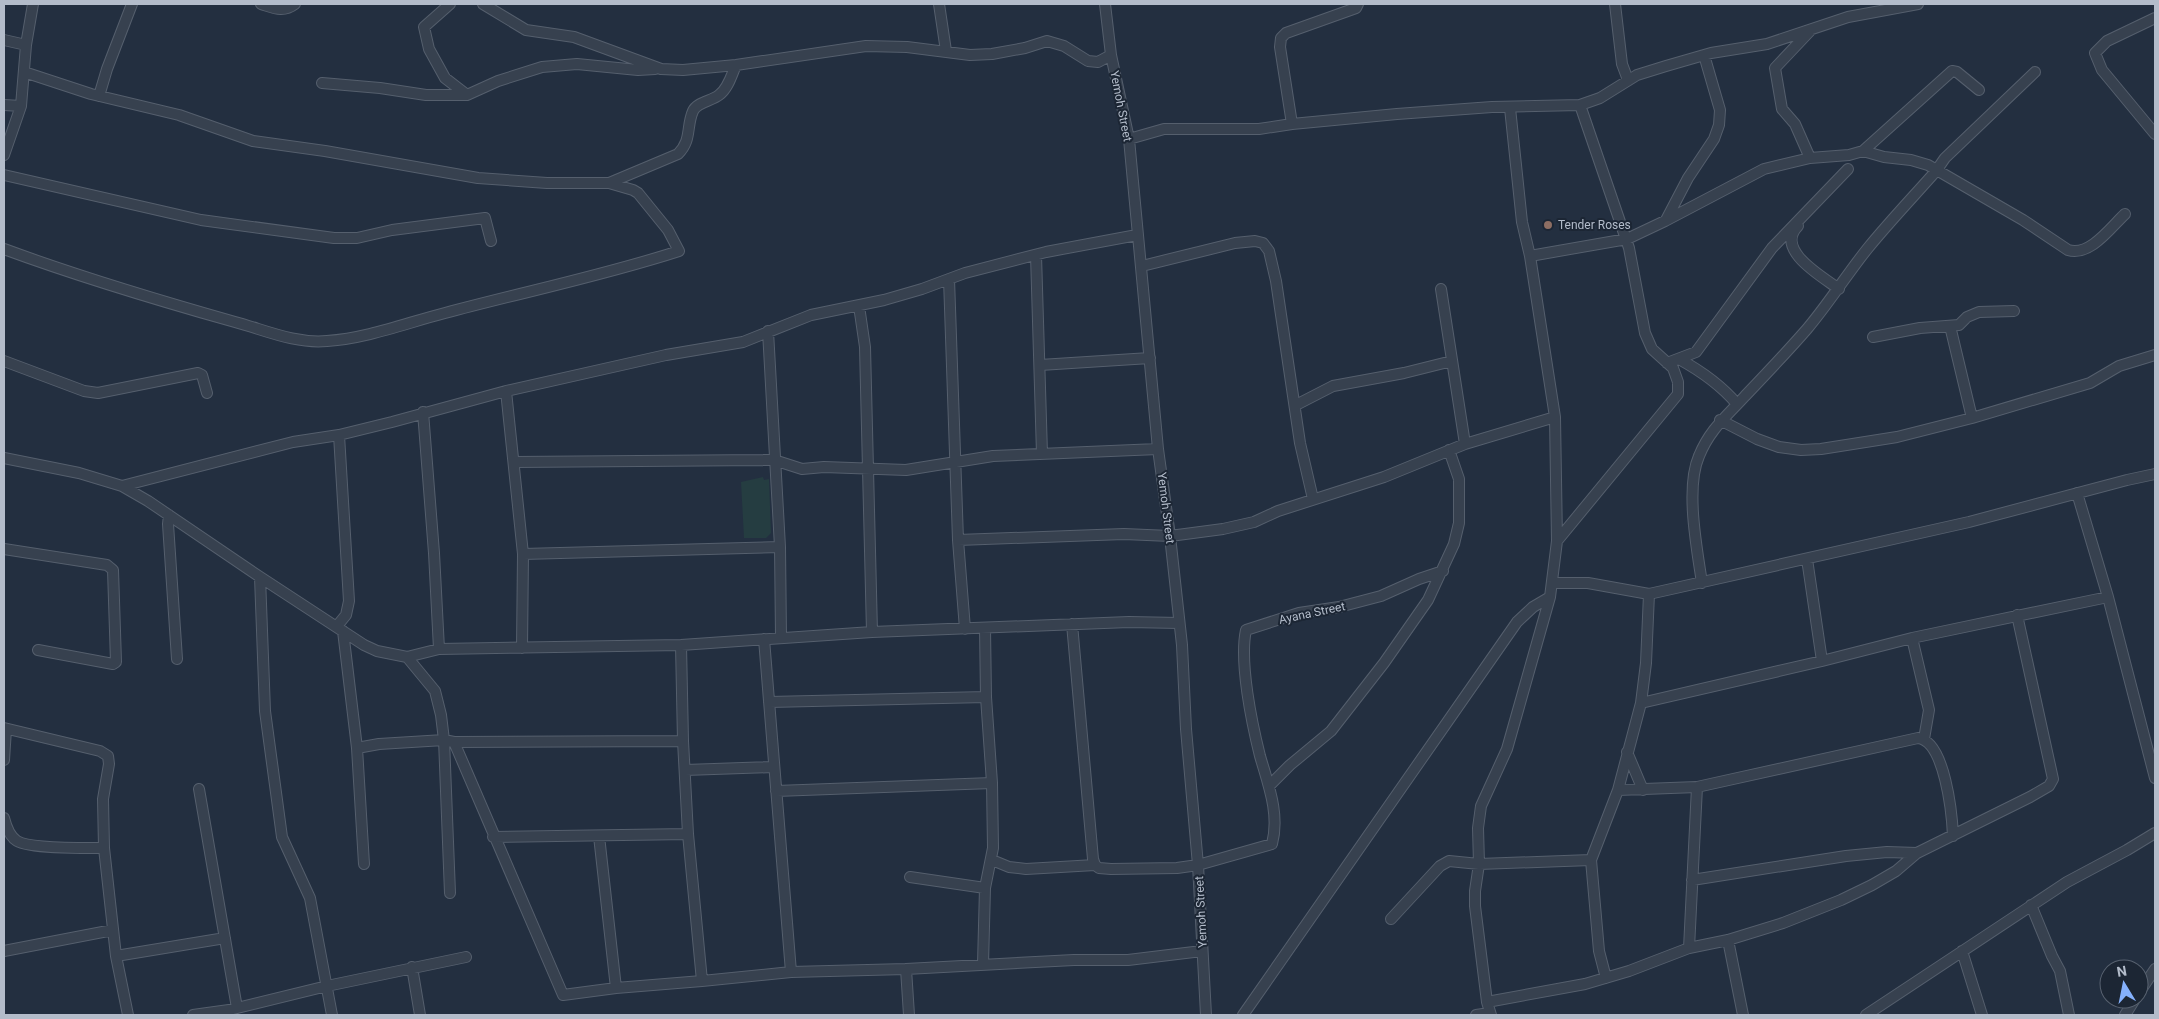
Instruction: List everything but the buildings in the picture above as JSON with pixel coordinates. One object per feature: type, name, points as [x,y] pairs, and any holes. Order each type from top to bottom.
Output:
[{"type":"street","points":[[4,155],[21,106],[26,45],[33,4]]},
{"type":"street","points":[[99,96],[107,68],[132,4]]},
{"type":"street","points":[[261,4],[281,10],[295,4]]},
{"type":"street","points":[[450,4],[424,26],[429,48],[445,78],[467,95]]},
{"type":"street","points":[[483,4],[526,30],[574,37],[661,69]]},
{"type":"street","points":[[939,4],[946,52]]},
{"type":"street","name":"Yemoh Street","points":[[1105,4],[1111,55],[1129,139],[1158,449],[1179,622],[1198,865],[1206,1015]]},
{"type":"street","points":[[1292,124],[1280,47],[1282,38],[1286,33],[1356,8],[1358,4]]},
{"type":"street","points":[[1615,4],[1622,64],[1628,80]]},
{"type":"street","points":[[1129,139],[1164,129],[1259,129],[1397,114],[1492,107],[1580,106],[1600,98],[1637,75],[1704,55],[1766,44],[1848,17],[1918,4]]},
{"type":"street","points":[[2155,18],[2107,41],[2095,54],[2102,70],[2155,134]]},
{"type":"street","points":[[1810,158],[1795,124],[1782,109],[1775,68],[1812,28]]},
{"type":"street","points":[[4,40],[26,45]]},
{"type":"street","points":[[322,83],[380,88],[426,95],[467,95],[498,81],[542,67],[577,64],[638,70],[683,70],[736,65],[866,46],[970,55],[992,54],[1024,48],[1047,41],[1064,46],[1088,61],[1098,62],[1111,55]]},
{"type":"street","points":[[1665,221],[1688,178],[1714,139],[1719,125],[1720,110],[1704,55]]},
{"type":"street","points":[[609,183],[678,154],[686,147],[693,110],[724,90],[736,65]]},
{"type":"street","points":[[1530,256],[1627,239],[1764,169],[1810,158],[1849,155],[1863,151],[1952,71],[1957,72],[1979,90]]},
{"type":"street","points":[[4,249],[119,288],[272,333],[298,340],[327,342],[398,328],[444,313],[603,274],[679,251],[668,230],[638,193],[609,183],[547,183],[478,178],[325,151],[253,141],[179,115],[99,96],[24,72]]},
{"type":"street","points":[[1702,583],[1694,526],[1693,484],[1698,457],[1720,420],[1807,329],[1868,248],[1936,171],[1945,158],[2035,72]]},
{"type":"street","points":[[4,106],[21,106]]},
{"type":"street","points":[[1557,541],[1678,394],[1678,382],[1673,368],[1652,349],[1645,332],[1627,239],[1580,106]]},
{"type":"street","points":[[1476,1015],[1490,1014],[1475,906],[1479,864],[1478,828],[1481,806],[1488,787],[1507,749],[1550,597],[1557,541],[1555,417],[1530,256],[1522,222],[1510,108]]},
{"type":"street","points":[[1863,151],[1928,165],[2074,252],[2089,247],[2125,214]]},
{"type":"street","points":[[1829,156],[1848,169],[1849,176],[1794,230],[1792,240],[1798,257],[1839,289]]},
{"type":"street","points":[[1667,363],[1696,352],[1772,248],[1848,169]]},
{"type":"street","points":[[4,175],[201,220],[334,238],[358,238],[392,230],[485,218],[491,241]]},
{"type":"street","points":[[122,486],[293,442],[338,435],[392,422],[423,412],[506,391],[666,355],[743,342],[811,315],[858,306],[922,289],[949,279],[1036,255],[1137,235]]},
{"type":"street","points":[[1142,266],[1235,243],[1255,241],[1263,243],[1269,251],[1276,281],[1300,442],[1313,499]]},
{"type":"street","points":[[1036,255],[1042,454]]},
{"type":"street","points":[[949,279],[958,540],[965,628]]},
{"type":"street","points":[[1441,290],[1465,444]]},
{"type":"street","points":[[858,306],[866,347],[872,632]]},
{"type":"street","points":[[1873,337],[1920,328],[1959,325],[1967,317],[1979,312],[2014,311]]},
{"type":"street","points":[[1950,326],[1972,418]]},
{"type":"street","points":[[768,331],[780,547],[781,637]]},
{"type":"street","points":[[1720,420],[1757,439],[1779,447],[1801,450],[1821,449],[1896,437],[1972,418],[2090,383],[2119,366],[2155,355]]},
{"type":"street","points":[[1040,365],[1150,358]]},
{"type":"street","points":[[1678,358],[1704,373],[1725,390],[1737,404]]},
{"type":"street","points":[[4,361],[84,391],[98,393],[198,373],[202,375],[206,393]]},
{"type":"street","points":[[1296,405],[1334,386],[1404,373],[1452,361]]},
{"type":"street","points":[[506,391],[524,554],[522,648]]},
{"type":"street","points":[[423,412],[439,649]]},
{"type":"street","points":[[958,540],[1124,534],[1170,536],[1223,529],[1254,522],[1278,511],[1392,474],[1416,462],[1465,444],[1555,417]]},
{"type":"street","points":[[338,435],[349,601],[346,615],[340,628],[357,748],[364,864]]},
{"type":"street","points":[[514,462],[774,460],[802,469],[824,467],[906,470],[993,456],[1158,449]]},
{"type":"street","points":[[1072,624],[1092,859],[1095,865],[1099,868],[1111,869],[1176,868],[1198,865],[1272,844],[1274,816],[1269,786],[1331,731],[1384,663],[1428,600],[1442,571],[1454,544],[1459,523],[1459,479],[1449,450]]},
{"type":"street","points":[[4,458],[79,473],[122,486],[169,515],[260,577],[378,651],[407,657],[439,649],[681,645],[872,632],[1179,622]]},
{"type":"street","points":[[1553,583],[1588,583],[1649,594],[1969,522],[2155,474]]},
{"type":"street","points":[[2077,493],[2108,597],[2155,778]]},
{"type":"street","points":[[169,515],[168,524],[177,658]]},
{"type":"street","points":[[524,554],[780,547]]},
{"type":"street","points":[[4,549],[108,565],[113,570],[116,662],[109,665],[38,650]]},
{"type":"street","points":[[1807,558],[1822,661]]},
{"type":"street","name":"Ayana Street","points":[[1269,786],[1260,756],[1246,681],[1243,642],[1246,630],[1299,613],[1339,607],[1381,596],[1442,571]]},
{"type":"street","points":[[260,577],[267,730],[282,837],[310,898],[332,1015]]},
{"type":"street","points":[[1606,978],[1600,951],[1591,860],[1618,790],[1641,703],[1646,664],[1649,594]]},
{"type":"street","points":[[1243,1015],[1517,622],[1533,607],[1550,597]]},
{"type":"street","points":[[1641,703],[1912,638],[2108,597]]},
{"type":"street","points":[[1487,1002],[1586,984],[1629,971],[1689,948],[1728,940],[1783,923],[1841,900],[1896,871],[1917,853],[2030,797],[2052,781],[2017,615]]},
{"type":"street","points":[[983,964],[986,888],[993,848],[992,783],[986,697],[984,628]]},
{"type":"street","points":[[1912,638],[1929,710],[1924,739]]},
{"type":"street","points":[[764,639],[791,972]]},
{"type":"street","points":[[681,645],[683,742],[688,834],[702,982]]},
{"type":"street","points":[[407,657],[435,691],[449,741],[563,995],[616,988],[702,982],[791,972],[906,969],[1074,960],[1128,960],[1202,951]]},
{"type":"street","points":[[769,702],[986,697]]},
{"type":"street","points":[[4,760],[5,729],[100,751],[108,756],[109,764],[103,799],[104,848],[116,956],[128,1015]]},
{"type":"street","points":[[1618,790],[1697,787],[1918,738],[1929,742],[1939,761],[1951,804],[1953,836]]},
{"type":"street","points":[[357,748],[380,744],[449,741],[683,742]]},
{"type":"street","points":[[449,741],[450,893]]},
{"type":"street","points":[[1627,752],[1643,790]]},
{"type":"street","points":[[685,770],[773,767]]},
{"type":"street","points":[[776,791],[992,783]]},
{"type":"street","points":[[1689,948],[1697,787]]},
{"type":"street","points":[[199,789],[237,1008]]},
{"type":"street","points":[[4,818],[10,834],[22,844],[60,848],[104,848]]},
{"type":"street","points":[[1866,1015],[2067,882],[2155,833]]},
{"type":"street","points":[[493,837],[688,834]]},
{"type":"street","points":[[598,836],[616,988]]},
{"type":"street","points":[[1692,880],[1846,856],[1887,852],[1917,853]]},
{"type":"street","points":[[992,860],[1009,867],[1026,869],[1095,865]]},
{"type":"street","points":[[1391,919],[1440,866],[1449,861],[1479,864],[1591,860]]},
{"type":"street","points":[[910,877],[986,888]]},
{"type":"street","points":[[2031,905],[2060,971],[2069,1015]]},
{"type":"street","points":[[4,951],[113,930]]},
{"type":"street","points":[[116,956],[225,938]]},
{"type":"street","points":[[1728,940],[1743,1015]]},
{"type":"street","points":[[1962,951],[1982,1015]]},
{"type":"street","points":[[193,1015],[237,1008],[412,967],[466,957]]},
{"type":"street","points":[[412,967],[420,1015]]},
{"type":"street","points":[[906,969],[909,1015]]},
{"type":"green space","points":[[763,477],[764,480],[769,479],[771,533],[766,538],[744,538],[741,482]]},
{"type":"place","name":"Tender Roses","points":[[1548,225]]}]
